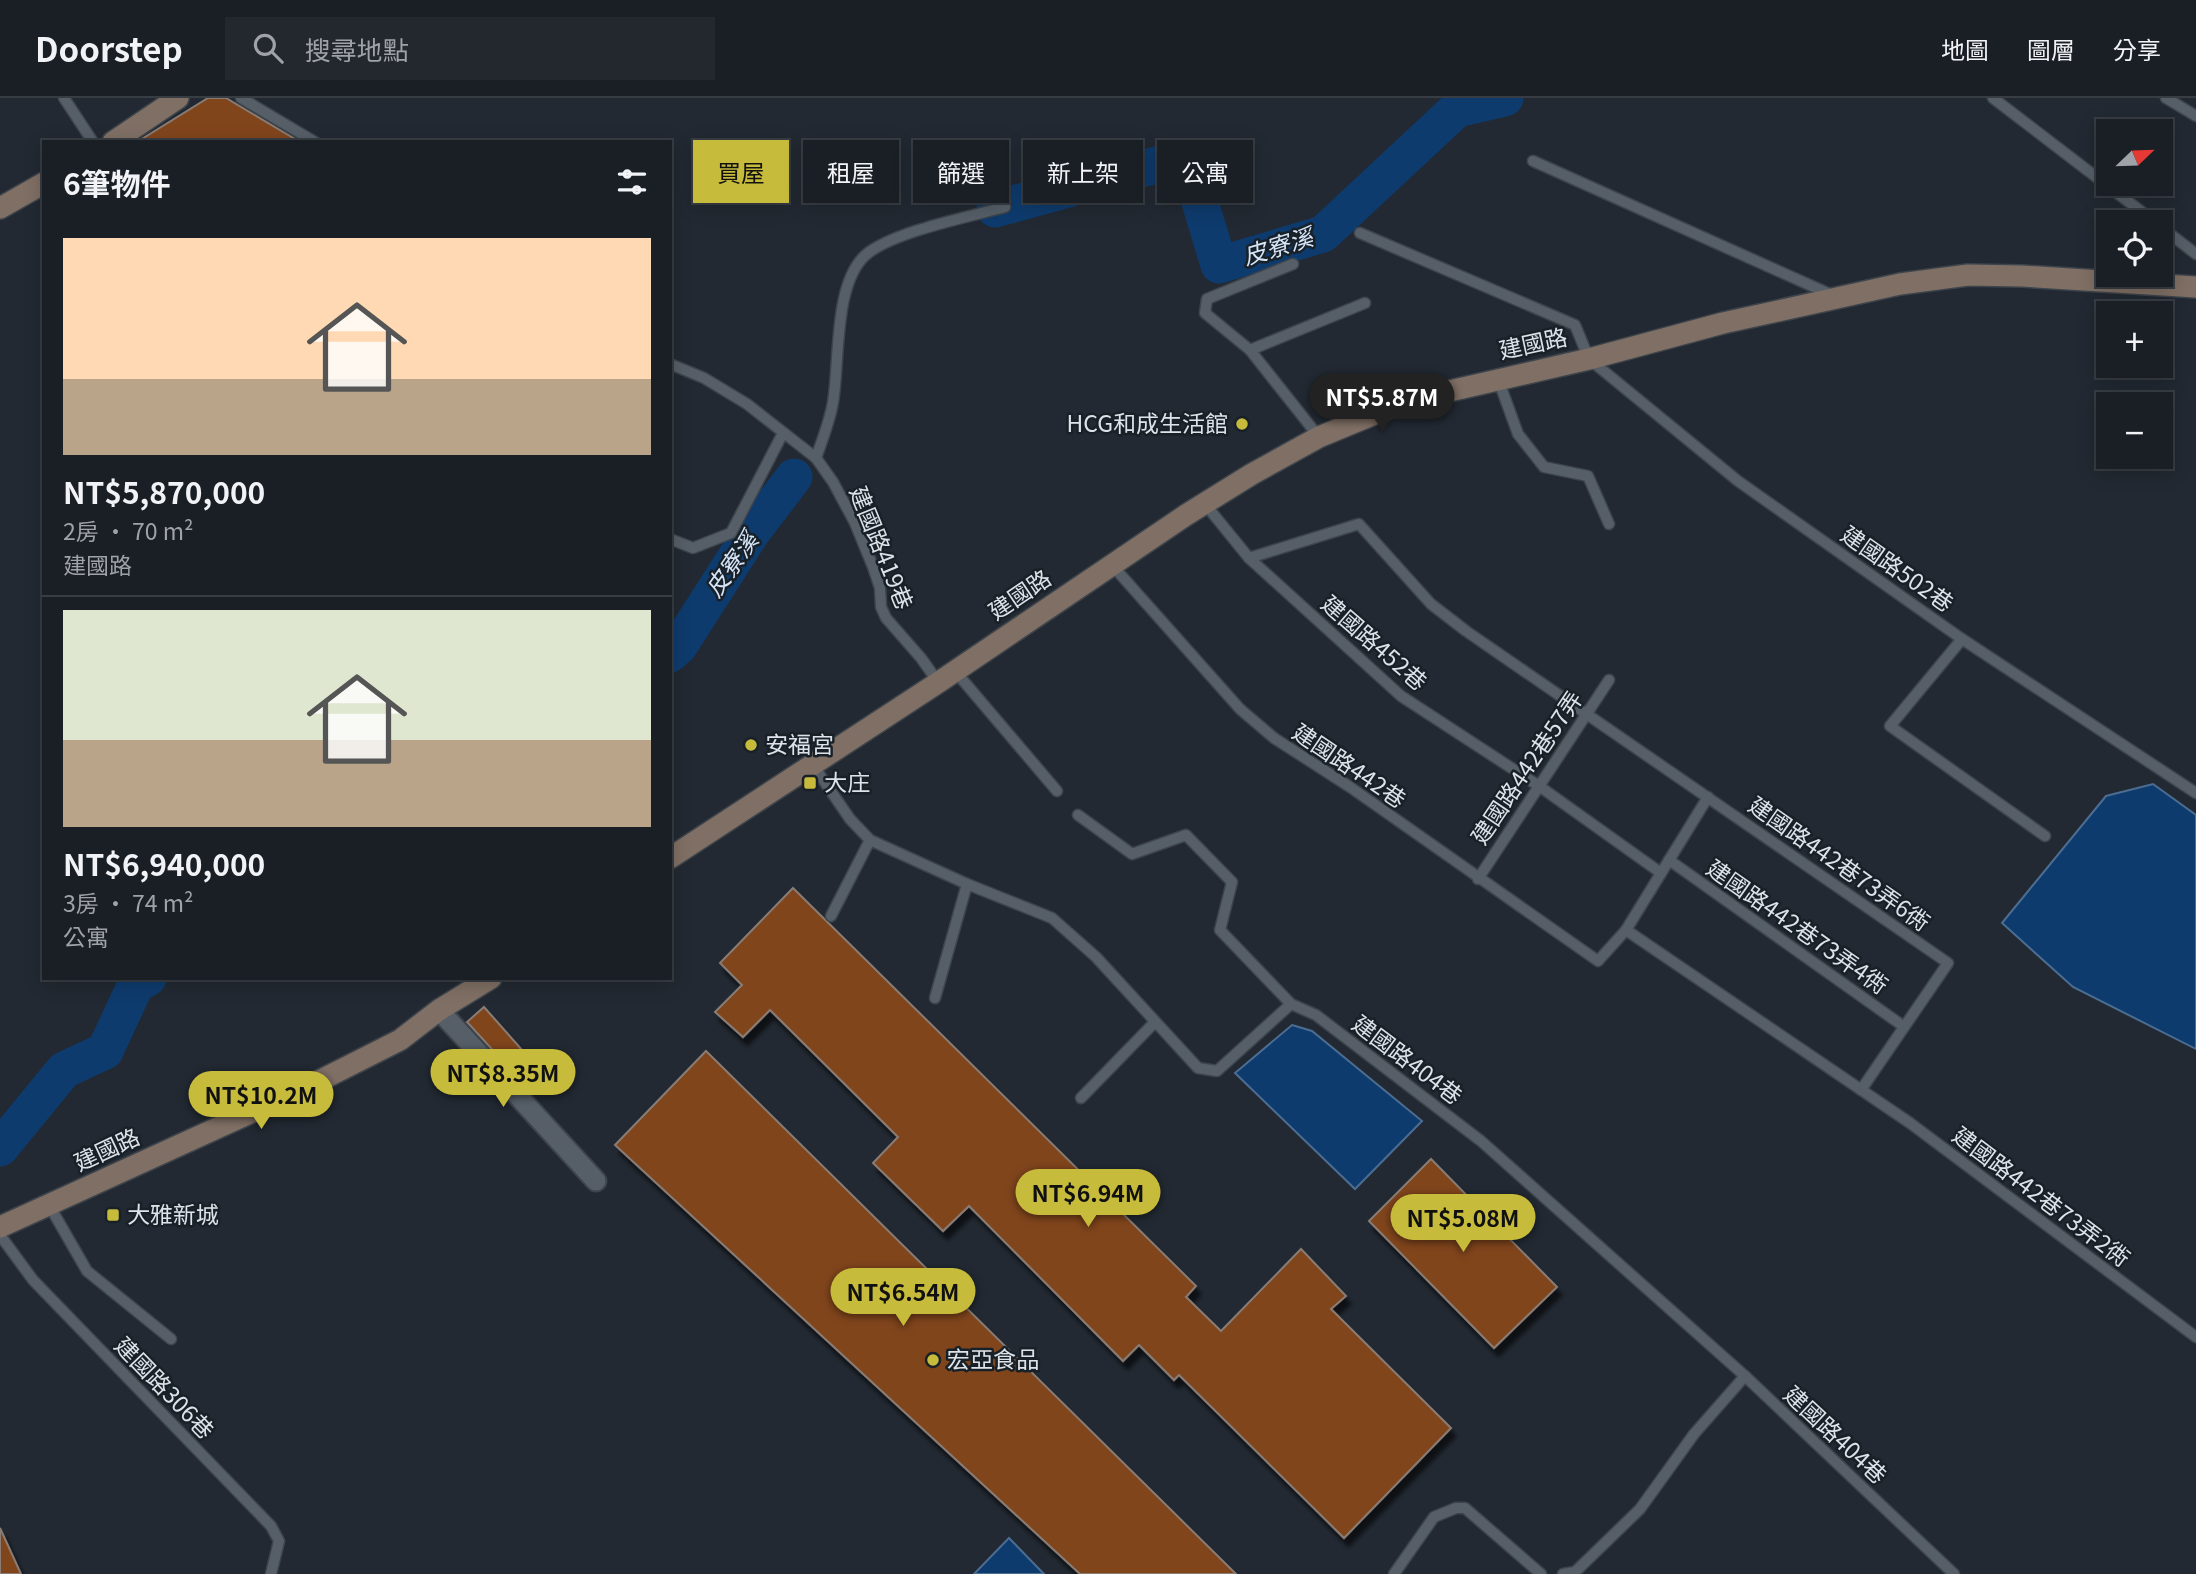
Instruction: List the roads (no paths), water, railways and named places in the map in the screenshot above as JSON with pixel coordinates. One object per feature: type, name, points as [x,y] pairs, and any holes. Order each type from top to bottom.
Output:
[{"type":"street","points":[[116,140],[170,100]]},
{"type":"street","points":[[0,208],[42,184]]},
{"type":"street","name":"建國路","points":[[672,857],[947,677],[1205,503],[1319,436],[1406,401],[1589,359],[1723,323],[1900,284],[1968,275],[2196,287]]},
{"type":"street","name":"建國路","points":[[0,1227],[307,1087],[400,1040],[439,1010],[488,980]]},
{"type":"street","points":[[439,1010],[596,1181]]},
{"type":"lane","points":[[64,98],[92,140]]},
{"type":"lane","points":[[241,98],[312,140]]},
{"type":"lane","points":[[1993,98],[2139,210]]},
{"type":"lane","points":[[2166,98],[2196,116]]},
{"type":"lane","points":[[1533,161],[1839,298]]},
{"type":"lane","points":[[816,458],[833,403],[845,294],[853,272],[867,254],[899,237],[1005,207]]},
{"type":"lane","points":[[1360,233],[1575,325],[1589,359]]},
{"type":"lane","points":[[2173,236],[2196,254]]},
{"type":"lane","points":[[1293,264],[1207,299],[1205,313],[1250,350],[1319,436]]},
{"type":"lane","points":[[1250,350],[1364,303]]},
{"type":"lane","name":"建國路502巷","points":[[1589,359],[1738,481],[1962,639],[2196,793]]},
{"type":"lane","name":"建國路419巷","points":[[672,366],[704,378],[736,397],[816,458],[833,482],[855,523],[880,588],[881,607],[886,618],[921,658],[947,677],[1057,791]]},
{"type":"lane","points":[[1497,378],[1518,434],[1544,467],[1588,476],[1609,524]]},
{"type":"lane","points":[[672,540],[693,548],[731,533],[783,433]]},
{"type":"lane","name":"建國路452巷","points":[[1205,503],[1249,558],[1401,696],[1539,786],[1661,873]]},
{"type":"lane","name":"建國路442巷73弄6衖","points":[[1249,558],[1359,524],[1431,604],[1466,631],[1948,963],[1903,1026]]},
{"type":"lane","name":"建國路442巷","points":[[1112,565],[1240,709],[1273,738],[1350,787],[1598,961],[1626,930]]},
{"type":"lane","points":[[1962,639],[1890,726],[2045,836]]},
{"type":"lane","name":"建國路442巷57弄","points":[[1478,879],[1609,680]]},
{"type":"lane","points":[[813,765],[850,819],[870,839],[967,884],[1052,918],[1096,957],[1198,1069],[1217,1071],[1292,1004]]},
{"type":"lane","points":[[1626,930],[1708,797]]},
{"type":"lane","name":"建國路404巷","points":[[1077,815],[1132,854],[1186,835],[1233,882],[1220,930],[1292,1004],[1316,1014],[1481,1141],[1745,1376],[1954,1574]]},
{"type":"lane","points":[[831,916],[870,839]]},
{"type":"lane","name":"建國路442巷73弄4衖","points":[[1669,860],[1903,1026]]},
{"type":"lane","points":[[935,998],[967,884]]},
{"type":"lane","name":"建國路442巷73弄2衖","points":[[1626,930],[1910,1123],[2196,1337]]},
{"type":"lane","points":[[1081,1098],[1155,1022]]},
{"type":"lane","points":[[1861,1090],[1903,1026]]},
{"type":"lane","points":[[49,1205],[87,1271],[171,1339]]},
{"type":"lane","name":"建國路306巷","points":[[0,1235],[33,1280],[271,1526],[279,1541],[271,1574]]},
{"type":"lane","points":[[1563,1574],[1575,1572],[1640,1509],[1694,1434],[1745,1376]]},
{"type":"lane","points":[[1395,1574],[1434,1517],[1456,1508],[1465,1508],[1541,1574]]},
{"type":"water","points":[[2153,784],[2196,815],[2196,1049],[2073,987],[2002,923],[2106,796]]},
{"type":"water","points":[[1292,1025],[1312,1031],[1422,1121],[1355,1189],[1235,1073]]},
{"type":"water","points":[[1009,1538],[1044,1574],[974,1574]]},
{"type":"waterway","name":"皮寮溪","points":[[995,209],[1160,164],[1190,169],[1219,265],[1323,234],[1457,109],[1505,98]]},
{"type":"waterway","name":"皮寮溪","points":[[672,652],[679,646],[752,532],[794,477]]},
{"type":"waterway","name":"皮寮溪","points":[[0,1148],[64,1070],[105,1051],[136,984],[144,980]]},
{"type":"place","name":"HCG和成生活館","points":[[1242,424]]},
{"type":"place","name":"安福宮","points":[[751,745]]},
{"type":"place","name":"大庄","points":[[810,783]]},
{"type":"place","name":"大雅新城","points":[[113,1215]]},
{"type":"place","name":"宏亞食品","points":[[933,1360]]}]
